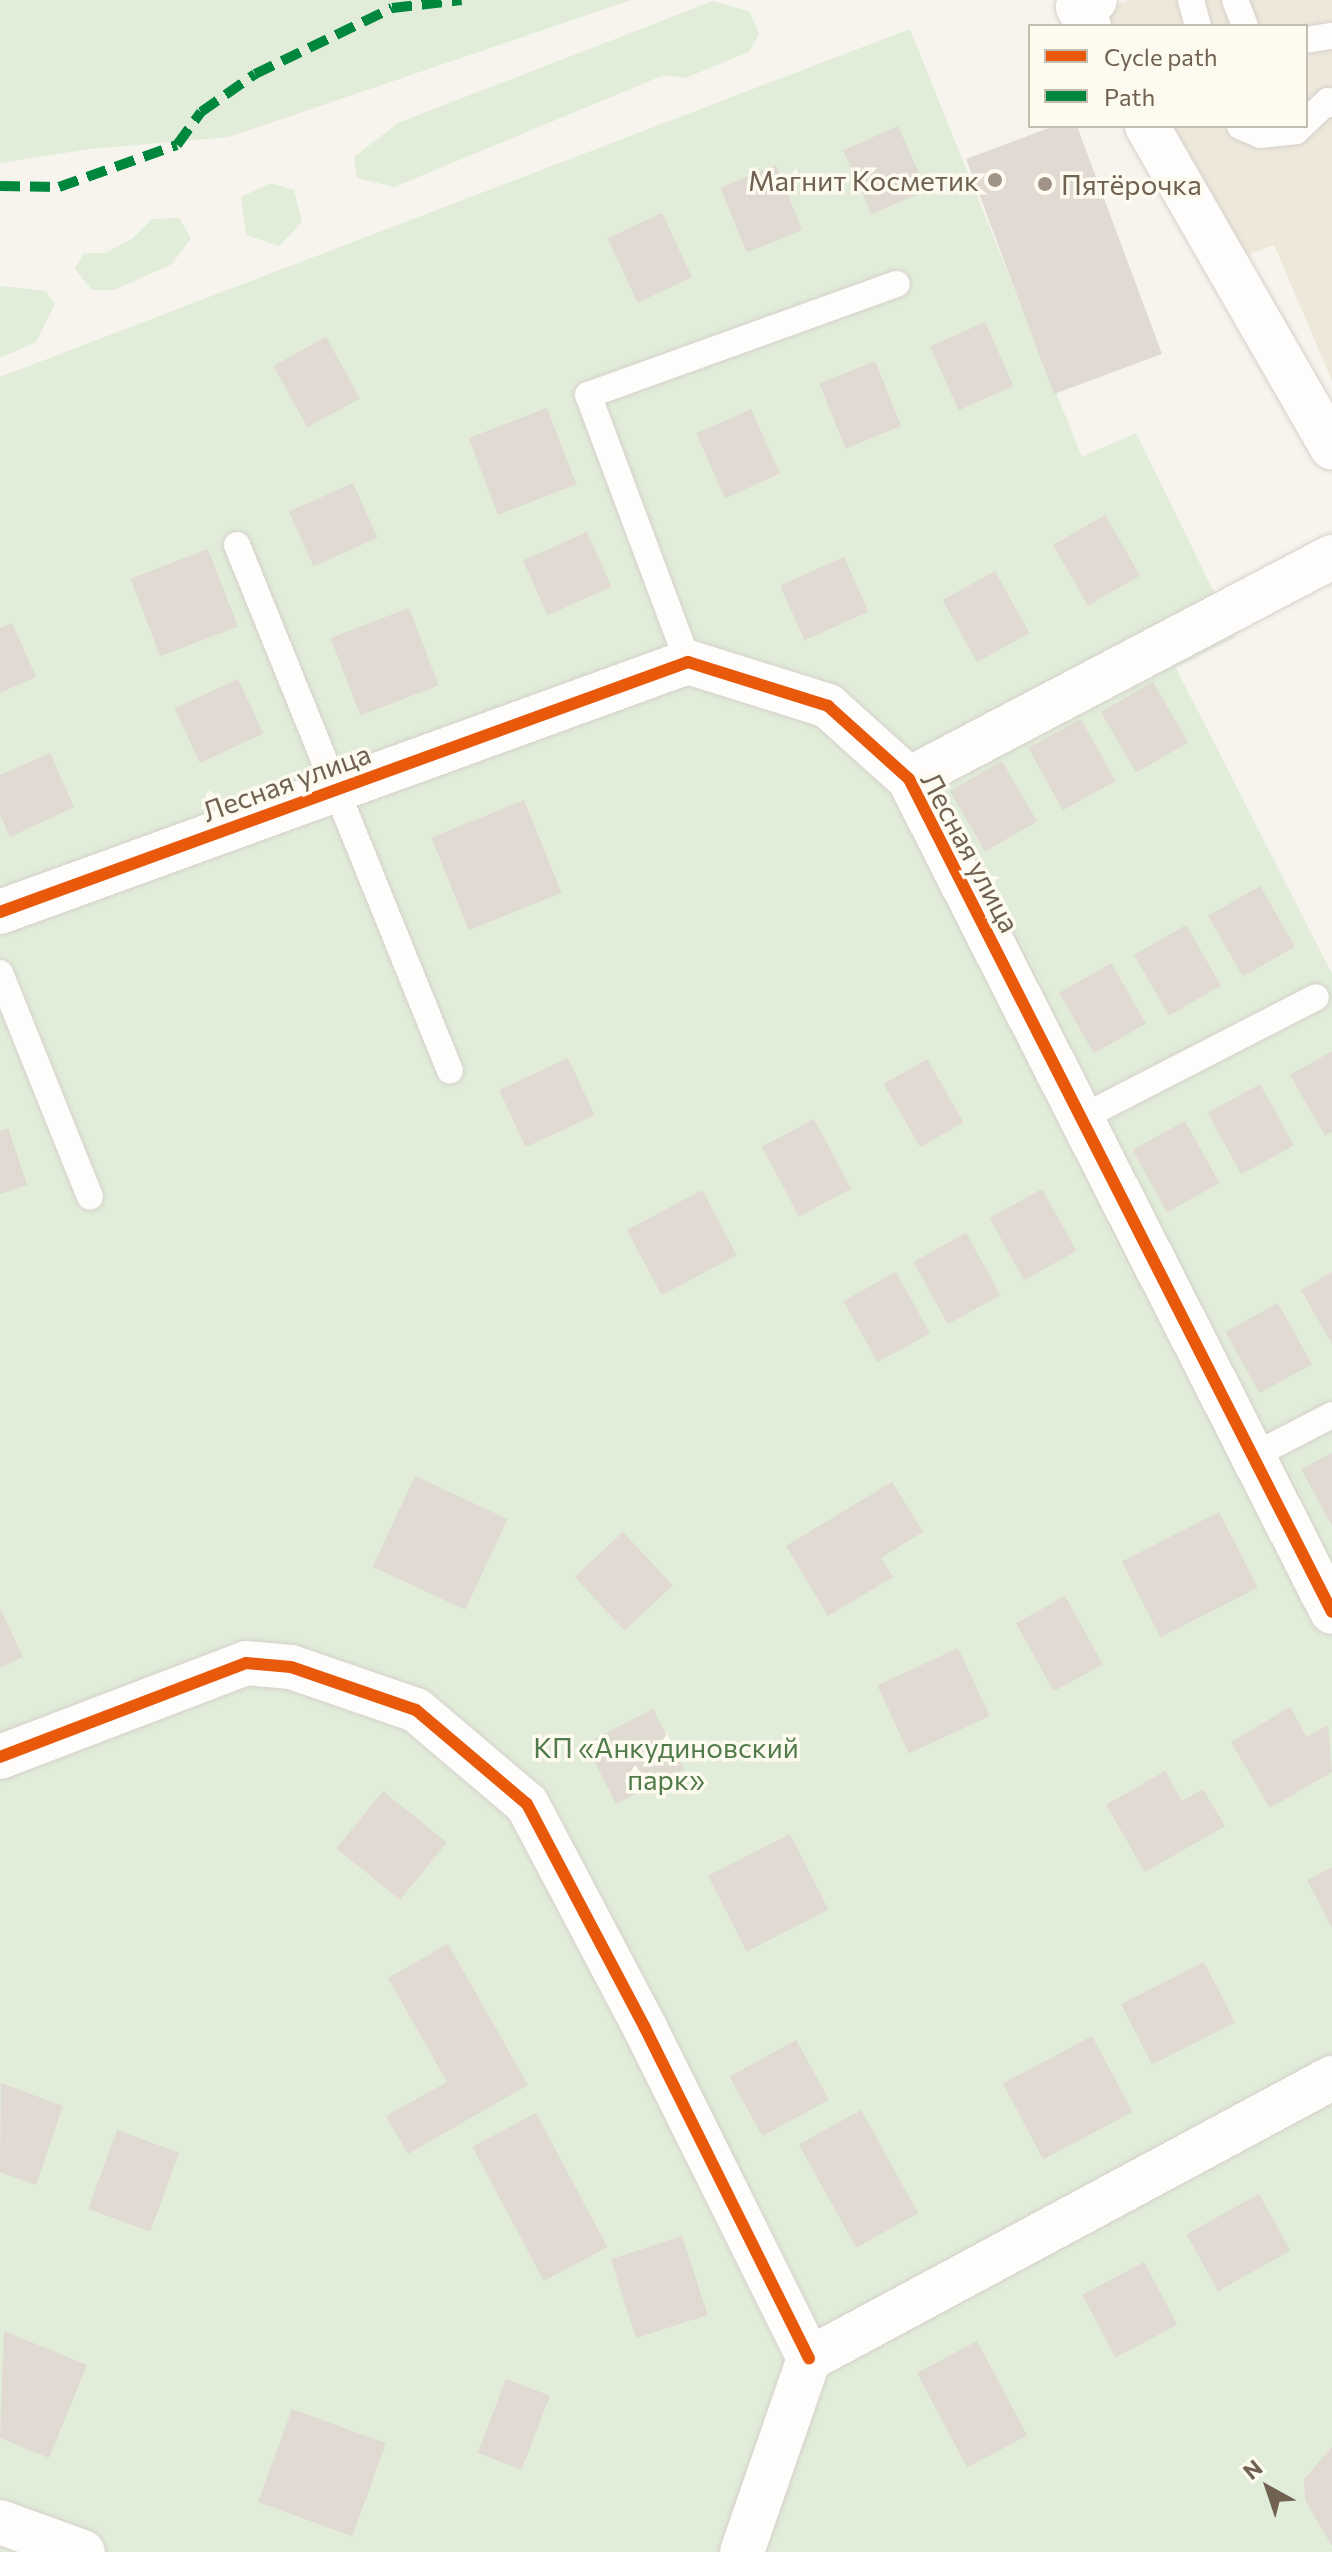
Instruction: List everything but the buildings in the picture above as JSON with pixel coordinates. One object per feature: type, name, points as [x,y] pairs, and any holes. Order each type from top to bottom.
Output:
[{"type":"street","points":[[1148,128],[1332,448]]},
{"type":"street","points":[[909,779],[1332,557]]},
{"type":"street","name":"Лесная улица","points":[[0,912],[688,662],[828,706],[909,779],[1332,1612]]},
{"type":"street","points":[[0,1757],[246,1663],[291,1667],[416,1710],[527,1804],[645,2028],[809,2359]]},
{"type":"street","points":[[742,2552],[809,2359],[1332,2078]]},
{"type":"street","points":[[0,2522],[59,2548]]},
{"type":"lane","points":[[1191,0],[1197,24]]},
{"type":"lane","points":[[1235,0],[1244,24]]},
{"type":"lane","points":[[1308,40],[1332,36]]},
{"type":"lane","points":[[1308,120],[1328,101],[1332,104]]},
{"type":"lane","points":[[1244,128],[1260,135],[1299,128]]},
{"type":"lane","points":[[688,662],[588,395],[897,284]]},
{"type":"lane","points":[[237,545],[450,1071]]},
{"type":"lane","points":[[0,973],[90,1197]]},
{"type":"lane","points":[[1081,1118],[1316,997]]},
{"type":"lane","points":[[1253,1456],[1332,1415]]},
{"type":"shaded area","points":[[1129,0],[1332,0],[1332,381],[1274,245],[1214,267],[1148,128],[1308,128],[1308,24],[1099,24],[1095,14]]},
{"type":"green space","points":[[0,0],[631,0],[229,137],[90,149],[0,163]]},
{"type":"green space","points":[[713,1],[750,12],[759,34],[749,52],[685,78],[664,75],[394,187],[357,178],[354,157],[398,123]]},
{"type":"green space","name":"КП «Анкудиновский парк»","points":[[910,29],[1082,457],[1136,433],[1236,637],[1176,668],[1332,974],[1332,2552],[0,2552],[0,377]]},
{"type":"green space","points":[[271,183],[294,190],[302,222],[279,246],[246,235],[241,197]]},
{"type":"green space","points":[[179,218],[191,238],[172,264],[114,290],[92,290],[75,269],[84,253],[105,253],[132,239],[152,219]]},
{"type":"green space","points":[[0,286],[46,291],[55,304],[36,342],[0,358]]},
{"type":"marked path","points":[[0,186],[59,187],[177,145],[201,112],[255,74],[392,8],[462,0]]},
{"type":"cycle path","points":[[0,912],[688,662],[828,706],[909,779],[1332,1612]]},
{"type":"cycle path","points":[[0,1757],[246,1663],[291,1667],[416,1710],[527,1804],[645,2028],[809,2359]]},
{"type":"place","name":"Магнит Косметик","points":[[995,180]]},
{"type":"place","name":"Пятёрочка","points":[[1045,184]]}]
